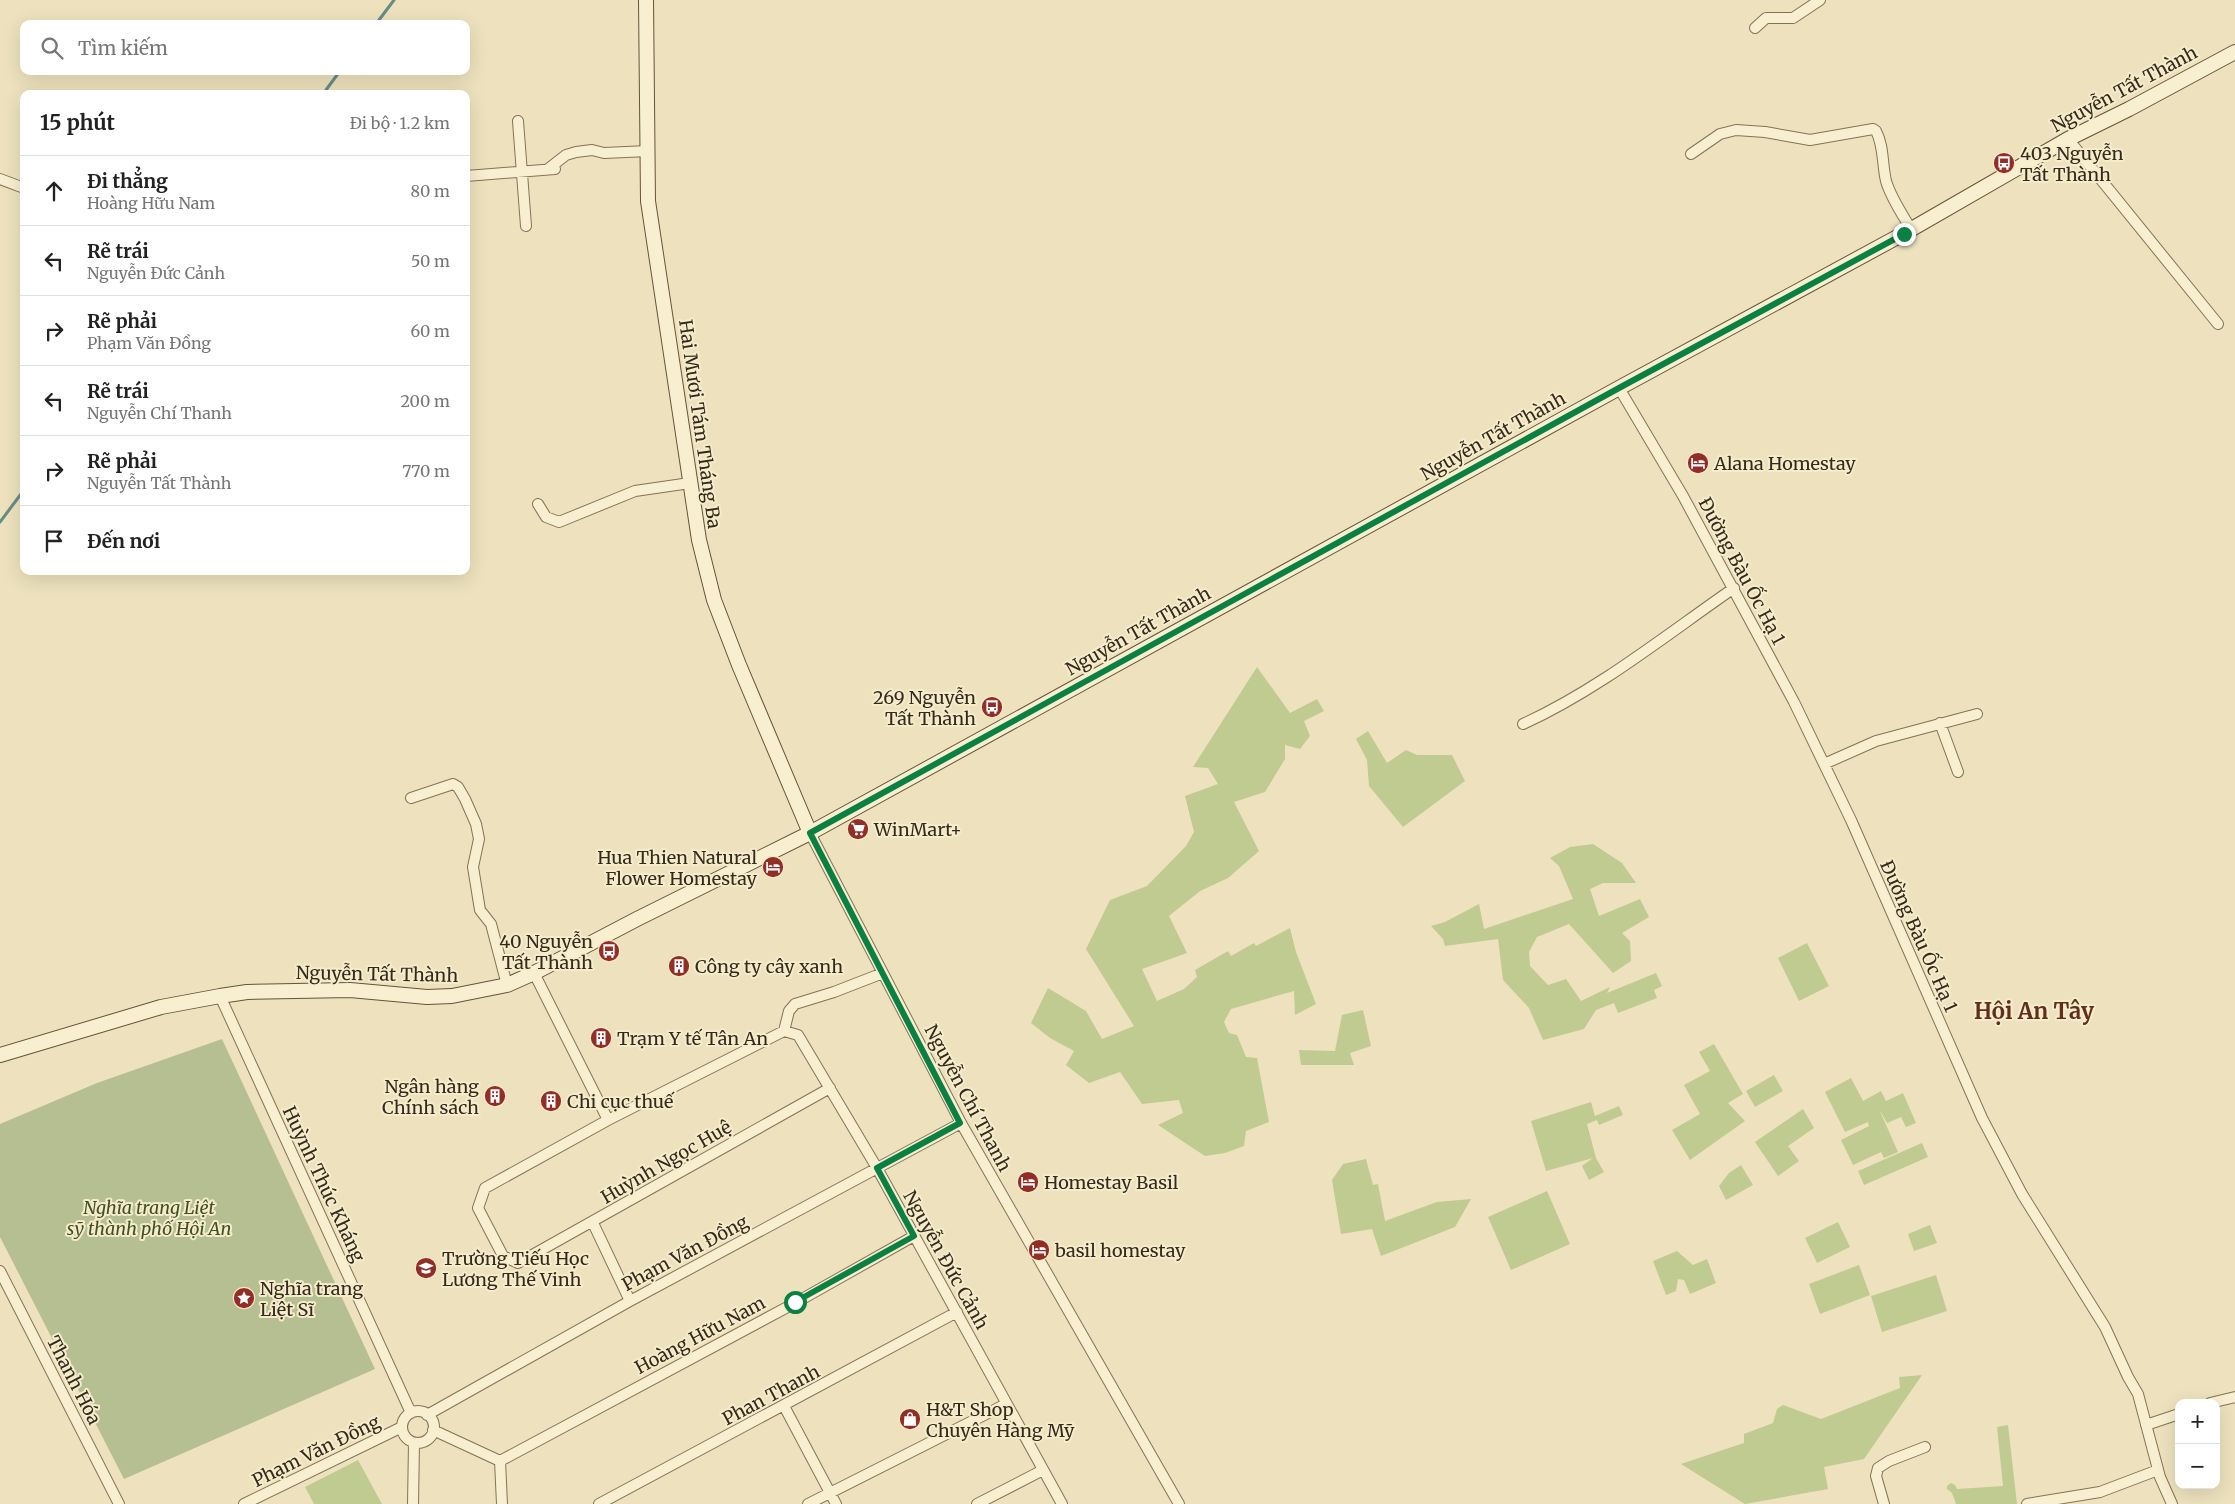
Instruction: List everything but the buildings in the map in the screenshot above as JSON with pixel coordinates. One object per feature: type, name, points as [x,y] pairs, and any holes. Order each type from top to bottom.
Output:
[{"type":"main road","name":"Hai Mươi Tám Tháng Ba","points":[[646,0],[648,201],[698,540],[714,600],[739,665],[810,833]]},
{"type":"main road","name":"Nguyễn Tất Thành","points":[[0,1055],[162,1007],[220,996],[247,992],[350,990],[427,997],[469,994],[507,985],[534,973],[637,918],[810,833],[1911,229],[2068,139],[2129,109],[2235,52]]},
{"type":"street","points":[[1754,28],[1766,18],[1794,18],[1820,0]]},
{"type":"street","points":[[518,121],[526,226]]},
{"type":"street","points":[[1691,154],[1720,134],[1736,130],[1765,132],[1810,140],[1873,129],[1877,133],[1881,145],[1889,188],[1911,229]]},
{"type":"street","points":[[2068,139],[2218,324]]},
{"type":"street","points":[[470,176],[553,169],[566,155],[576,152],[592,150],[604,153],[648,151]]},
{"type":"street","points":[[0,179],[20,186]]},
{"type":"street","name":"Đường Bàu Ốc Hạ 1","points":[[1619,388],[1683,496],[1734,588],[1824,764],[1851,820],[1982,1118],[2026,1201],[2105,1327],[2138,1394],[2158,1470],[2172,1504]]},
{"type":"street","points":[[538,504],[546,517],[559,522],[635,491],[690,484]]},
{"type":"street","points":[[1523,724],[1554,710],[1584,692],[1734,588]]},
{"type":"street","points":[[1824,764],[1876,741],[1977,714]]},
{"type":"street","points":[[1940,723],[1958,772]]},
{"type":"street","points":[[411,798],[453,784],[458,787],[470,808],[479,839],[474,867],[480,910],[491,924],[507,985]]},
{"type":"street","name":"Nguyễn Chí Thanh","points":[[810,833],[960,1123],[1178,1504]]},
{"type":"street","points":[[534,973],[608,1120],[784,1031],[788,1014],[795,1004],[834,992],[883,973]]},
{"type":"street","name":"Huỳnh Thúc Kháng","points":[[220,996],[411,1413]]},
{"type":"street","name":"Nguyễn Đức Cảnh","points":[[784,1031],[798,1035],[830,1088],[877,1168],[1062,1504]]},
{"type":"street","name":"Huỳnh Ngọc Huệ","points":[[608,1120],[485,1188],[478,1208],[503,1256],[518,1263],[593,1223],[830,1088]]},
{"type":"street","name":"Phạm Văn Đồng","points":[[427,1415],[630,1301],[960,1123]]},
{"type":"street","points":[[593,1223],[630,1301]]},
{"type":"street","name":"Hoàng Hữu Nam","points":[[500,1461],[914,1236]]},
{"type":"street","name":"Thanh Hóa","points":[[0,1271],[119,1504]]},
{"type":"street","name":"Phan Thanh","points":[[599,1504],[616,1500],[957,1312]]},
{"type":"street","points":[[2220,1401],[2235,1397]]},
{"type":"street","points":[[808,1504],[1006,1404]]},
{"type":"street","points":[[784,1406],[836,1504]]},
{"type":"street","points":[[417,1411],[427,1415],[432,1419],[433,1430],[425,1441],[414,1442],[407,1439],[402,1427],[403,1421],[411,1413],[417,1411]]},
{"type":"street","points":[[2146,1425],[2175,1415]]},
{"type":"street","name":"Phạm Văn Đồng","points":[[244,1504],[402,1427]]},
{"type":"street","points":[[433,1430],[500,1461],[502,1504]]},
{"type":"street","points":[[413,1504],[414,1442]]},
{"type":"street","points":[[1884,1504],[1876,1476],[1878,1468],[1889,1461],[1925,1447]]},
{"type":"street","points":[[976,1504],[1043,1470]]},
{"type":"street","points":[[2027,1504],[2100,1492],[2158,1470]]},
{"type":"green space","points":[[1257,667],[1290,713],[1317,699],[1324,711],[1304,721],[1310,736],[1300,749],[1285,745],[1285,759],[1265,792],[1234,802],[1259,851],[1228,878],[1200,891],[1169,916],[1187,953],[1142,969],[1157,1001],[1184,989],[1197,977],[1195,970],[1228,951],[1231,956],[1254,943],[1256,946],[1290,928],[1296,952],[1316,1004],[1295,1015],[1294,991],[1231,1009],[1224,1022],[1229,1033],[1237,1035],[1246,1057],[1257,1058],[1269,1122],[1246,1131],[1244,1146],[1225,1153],[1205,1156],[1158,1125],[1183,1113],[1179,1100],[1142,1104],[1120,1072],[1089,1083],[1066,1065],[1074,1051],[1050,1038],[1031,1023],[1048,988],[1086,1011],[1102,1039],[1134,1026],[1086,949],[1110,900],[1147,886],[1186,846],[1194,832],[1185,796],[1218,784],[1208,768],[1193,767]]},
{"type":"green space","points":[[1368,731],[1387,763],[1406,750],[1417,755],[1452,755],[1465,781],[1403,827],[1369,786],[1367,760],[1356,739]]},
{"type":"green space","points":[[1593,844],[1622,863],[1636,883],[1603,883],[1590,889],[1599,916],[1640,899],[1649,917],[1622,933],[1630,941],[1631,961],[1613,973],[1569,924],[1537,937],[1529,952],[1530,966],[1548,985],[1566,979],[1581,1001],[1610,987],[1607,993],[1656,973],[1662,986],[1654,990],[1657,998],[1618,1013],[1614,1003],[1596,1010],[1584,1029],[1543,1040],[1529,1008],[1503,980],[1498,939],[1445,946],[1443,939],[1431,926],[1445,922],[1479,904],[1484,929],[1573,899],[1559,866],[1550,858],[1570,847]]},
{"type":"green space","points":[[1807,943],[1829,986],[1799,1001],[1778,958]]},
{"type":"green space","points":[[1363,1010],[1371,1046],[1350,1053],[1354,1065],[1301,1065],[1299,1050],[1335,1051],[1342,1015]]},
{"type":"green space","name":"Nghĩa trang Liệt sỹ thành phố Hội An","points":[[222,1039],[375,1369],[124,1479],[0,1237],[0,1124],[97,1083]]},
{"type":"green space","points":[[1714,1044],[1743,1094],[1728,1103],[1745,1121],[1690,1160],[1672,1130],[1700,1114],[1684,1085],[1710,1071],[1699,1052]]},
{"type":"green space","points":[[1774,1075],[1783,1091],[1755,1107],[1746,1091]]},
{"type":"green space","points":[[1851,1078],[1863,1101],[1881,1091],[1886,1101],[1903,1093],[1916,1123],[1906,1127],[1901,1117],[1887,1123],[1879,1109],[1898,1152],[1884,1158],[1881,1152],[1853,1165],[1841,1140],[1869,1126],[1868,1122],[1845,1132],[1825,1092]]},
{"type":"green space","points":[[1591,1102],[1595,1116],[1619,1106],[1623,1115],[1599,1125],[1597,1120],[1587,1124],[1596,1158],[1604,1172],[1589,1180],[1582,1166],[1593,1158],[1546,1171],[1531,1121]]},
{"type":"green space","points":[[1803,1109],[1814,1128],[1788,1146],[1799,1161],[1778,1176],[1755,1142]]},
{"type":"green space","points":[[1922,1143],[1928,1157],[1864,1185],[1858,1171]]},
{"type":"green space","points":[[1366,1159],[1373,1185],[1378,1184],[1385,1221],[1437,1202],[1471,1199],[1455,1227],[1381,1256],[1372,1229],[1341,1234],[1332,1180],[1343,1164]]},
{"type":"green space","points":[[1741,1165],[1753,1185],[1726,1200],[1719,1186],[1729,1173]]},
{"type":"green space","points":[[1547,1191],[1570,1244],[1511,1270],[1488,1217]]},
{"type":"green space","points":[[1838,1222],[1850,1247],[1817,1263],[1805,1238]]},
{"type":"green space","points":[[1930,1225],[1937,1243],[1914,1251],[1908,1234]]},
{"type":"green space","points":[[1677,1251],[1693,1265],[1707,1259],[1716,1283],[1690,1294],[1684,1280],[1678,1279],[1676,1291],[1666,1295],[1653,1261]]},
{"type":"green space","points":[[1859,1265],[1870,1295],[1820,1314],[1809,1284]]},
{"type":"green space","points":[[1936,1275],[1947,1311],[1882,1332],[1871,1296]]},
{"type":"green space","points":[[1922,1375],[1864,1459],[1824,1467],[1828,1489],[1745,1504],[1681,1464],[1744,1443],[1744,1434],[1773,1423],[1777,1409],[1783,1405],[1821,1419],[1900,1388],[1899,1377]]},
{"type":"green space","points":[[2008,1425],[2017,1504],[1956,1504],[1952,1493],[1947,1489],[1947,1486],[1951,1483],[1957,1489],[2003,1486],[1997,1427]]},
{"type":"green space","points":[[358,1460],[382,1504],[314,1504],[305,1487]]},
{"type":"waterway","points":[[379,20],[394,0]]},
{"type":"waterway","points":[[326,90],[337,75]]},
{"type":"waterway","points":[[0,522],[20,495]]},
{"type":"place","name":"403 Nguyễn Tất Thành","points":[[2004,163]]},
{"type":"place","name":"Alana Homestay","points":[[1698,463]]},
{"type":"place","name":"269 Nguyễn Tất Thành","points":[[992,707]]},
{"type":"place","name":"WinMart+","points":[[858,829]]},
{"type":"place","name":"Hua Thien Natural Flower Homestay","points":[[773,867]]},
{"type":"place","name":"40 Nguyễn Tất Thành","points":[[609,951]]},
{"type":"place","name":"Công ty cây xanh","points":[[679,966]]},
{"type":"place","name":"Trạm Y tế Tân An","points":[[601,1038]]},
{"type":"place","name":"Ngân hàng Chính sách","points":[[495,1096]]},
{"type":"place","name":"Chi cục thuế","points":[[551,1101]]},
{"type":"place","name":"Homestay Basil","points":[[1028,1182]]},
{"type":"place","name":"basil homestay","points":[[1039,1250]]},
{"type":"place","name":"Trường Tiếu Học Lương Thế Vinh","points":[[426,1268]]},
{"type":"place","name":"Nghĩa trang Liệt Sĩ","points":[[244,1298]]},
{"type":"place","name":"H&T Shop Chuyên Hàng Mỹ","points":[[910,1419]]},
{"type":"district","name":"Hội An Tây","points":[[2034,1011]]},
{"type":"route","points":[[795,1302],[914,1236],[877,1168],[960,1123],[810,833],[1619,388],[1904,234]]}]
